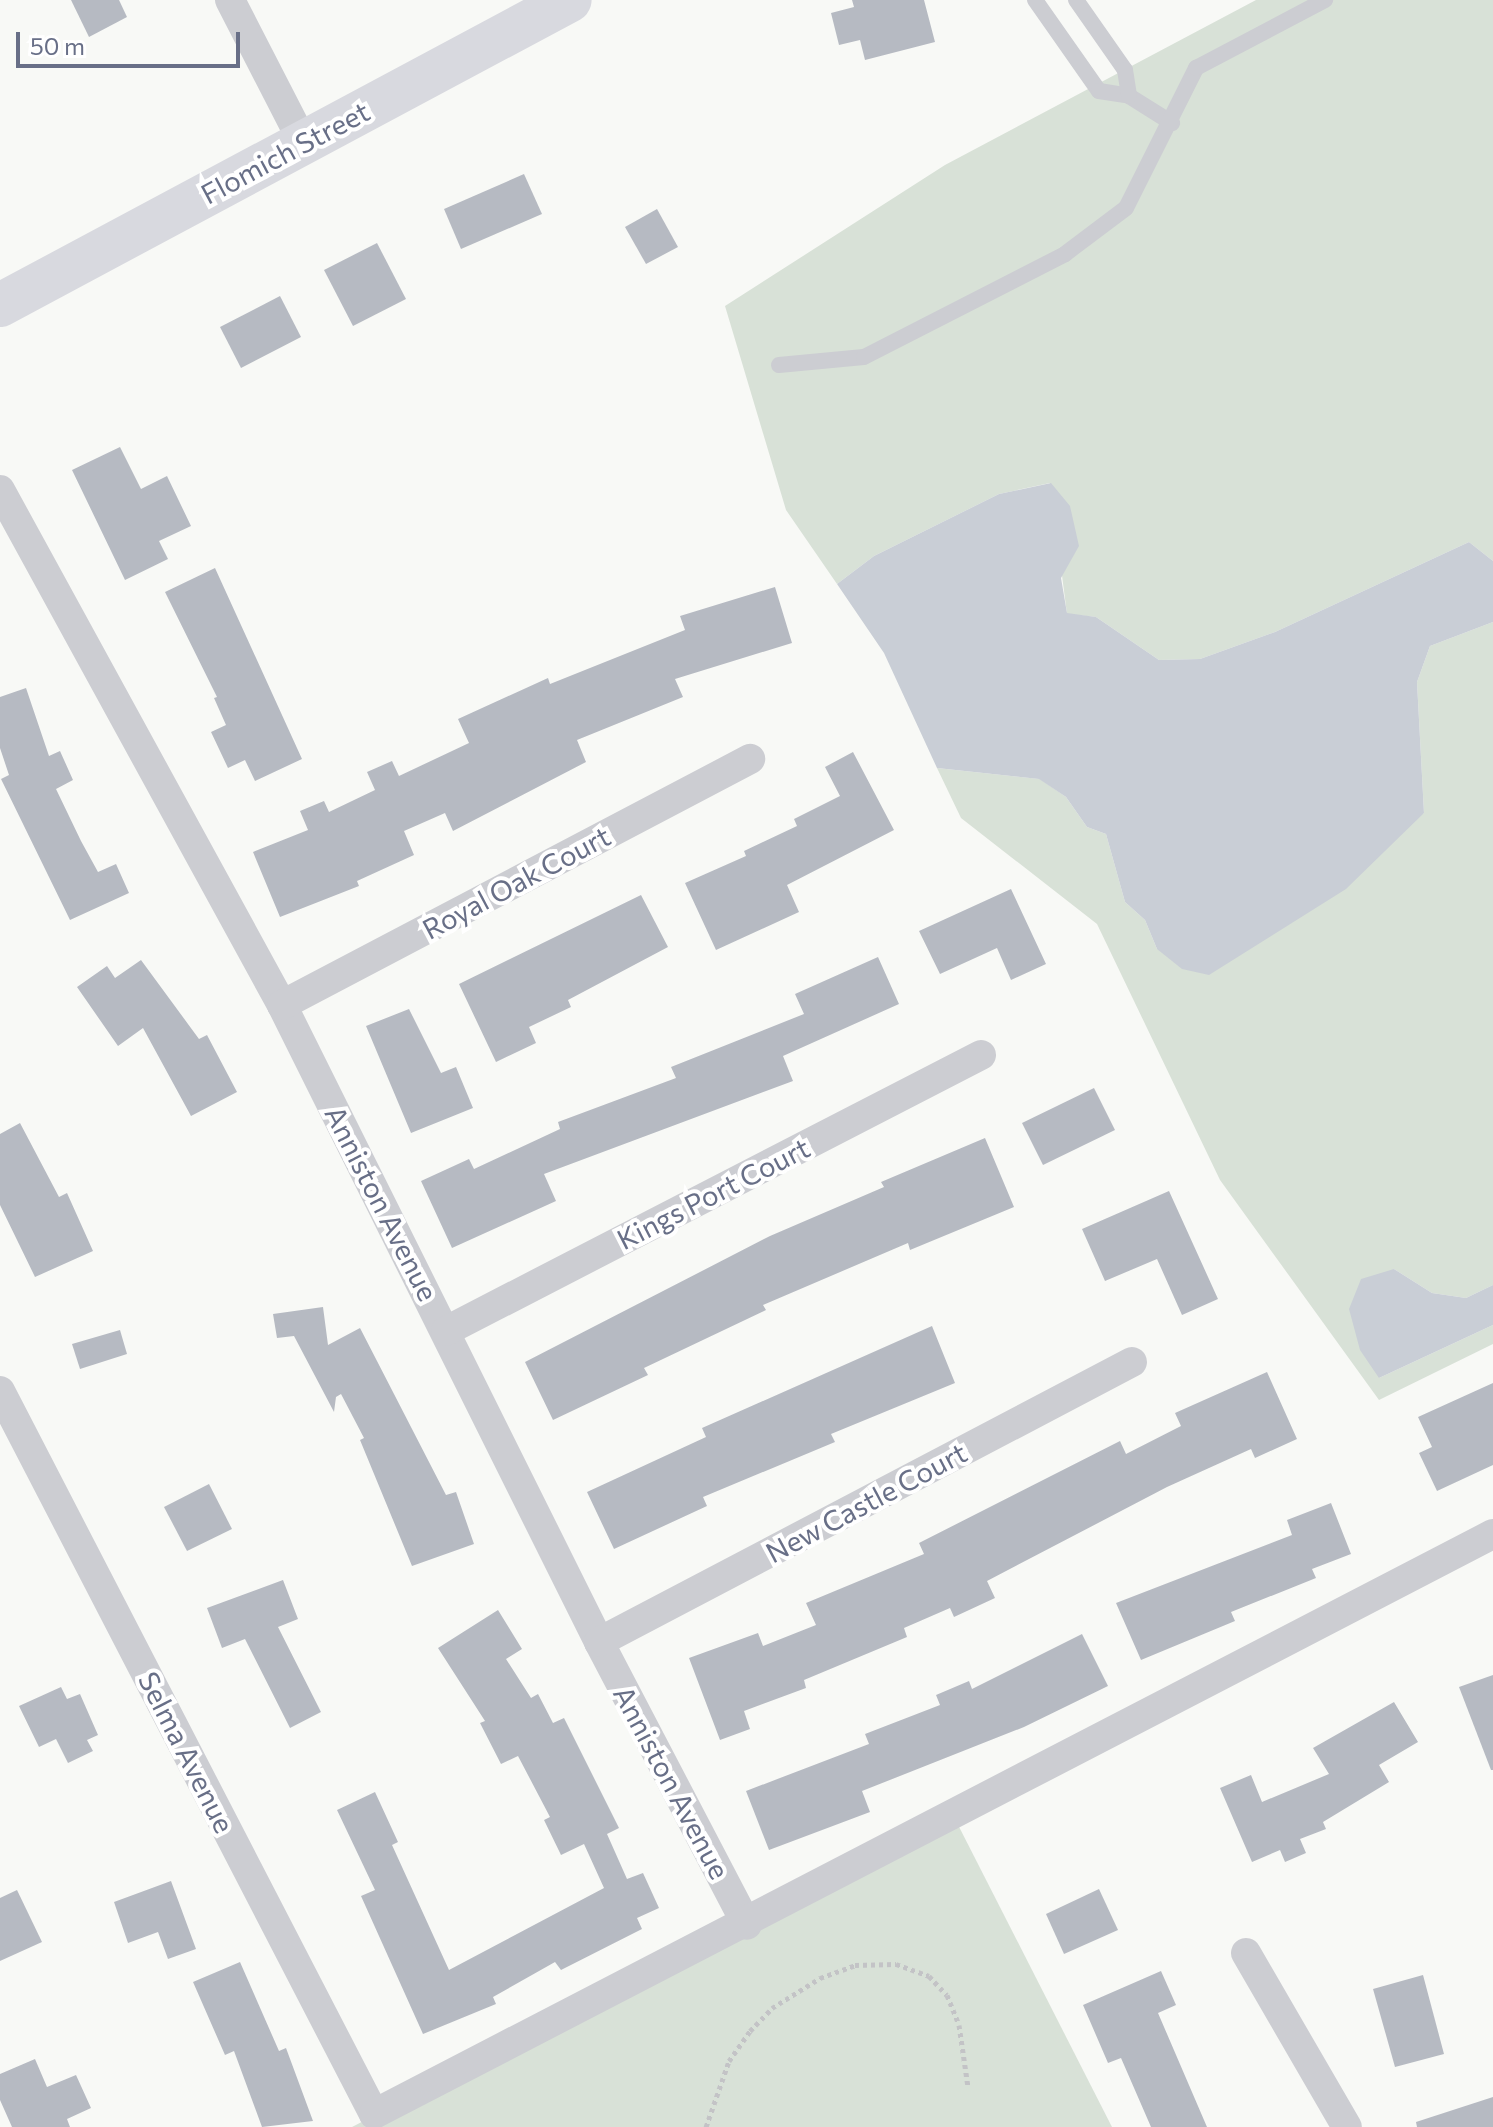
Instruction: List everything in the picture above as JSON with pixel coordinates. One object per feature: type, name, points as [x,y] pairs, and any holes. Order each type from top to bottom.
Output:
[{"type":"street","points":[[230,0],[303,142]]},
{"type":"street","name":"Flomich Street","points":[[0,305],[570,0]]},
{"type":"street","name":"Anniston Avenue","points":[[0,490],[282,1005],[599,1642],[747,1925]]},
{"type":"street","name":"Royal Oak Court","points":[[282,1005],[750,759]]},
{"type":"street","name":"Kings Port Court","points":[[446,1331],[981,1055]]},
{"type":"street","name":"New Castle Court","points":[[599,1642],[1132,1362]]},
{"type":"street","name":"Selma Avenue","points":[[0,1391],[374,2114],[747,1925]]},
{"type":"street","points":[[747,1925],[1493,1534]]},
{"type":"street","points":[[1246,1953],[1347,2127]]},
{"type":"lane","points":[[1035,0],[1099,91],[1129,96],[1172,123]]},
{"type":"lane","points":[[1076,0],[1125,70],[1129,96]]},
{"type":"lane","points":[[779,365],[864,357],[1065,254],[1126,208],[1172,123],[1196,68],[1325,0]]},
{"type":"path","points":[[706,2127],[729,2061],[750,2031],[772,2008],[820,1978],[855,1965],[896,1964],[929,1976],[938,1986],[959,2025],[968,2087]]},
{"type":"shaded area","points":[[1256,0],[1493,0],[1493,561],[1469,542],[1275,632],[1200,659],[1159,660],[1096,617],[1067,614],[1050,483],[999,494],[874,556],[837,584],[786,510],[725,306],[945,165]]},
{"type":"shaded area","points":[[1051,483],[1070,506],[1079,546],[1061,578],[1067,613],[1096,617],[1159,660],[1200,659],[1275,632],[1469,542],[1493,561],[1493,622],[1430,646],[1417,682],[1424,813],[1346,889],[1209,975],[1182,969],[1157,949],[1145,920],[1125,902],[1106,834],[1087,827],[1066,797],[1039,779],[937,768],[884,653],[837,584],[874,556],[999,494]]},
{"type":"shaded area","points":[[1493,622],[1493,1285],[1466,1298],[1432,1293],[1394,1269],[1379,1378],[1493,1325],[1493,1344],[1379,1400],[1220,1180],[1097,924],[961,818],[937,768],[1040,779],[1066,797],[1087,827],[1106,834],[1125,902],[1145,920],[1157,949],[1424,813],[1417,682],[1430,646]]},
{"type":"shaded area","points":[[1394,1269],[1432,1293],[1466,1298],[1493,1285],[1493,1325],[1379,1378],[1360,1350],[1349,1309],[1361,1279]]},
{"type":"shaded area","points":[[953,1815],[1112,2127],[352,2127]]},
{"type":"building","points":[[71,0],[119,0],[127,17],[89,37]]},
{"type":"building","points":[[852,0],[924,0],[935,42],[865,60],[860,40],[839,45],[831,13],[854,7]]},
{"type":"building","points":[[524,174],[542,214],[461,249],[444,209]]},
{"type":"building","points":[[657,209],[678,247],[646,264],[625,227]]},
{"type":"building","points":[[377,243],[406,299],[353,326],[324,270]]},
{"type":"building","points":[[280,296],[301,337],[241,368],[220,327]]},
{"type":"building","points":[[120,447],[141,489],[167,476],[191,526],[159,541],[168,559],[125,580],[72,470]]},
{"type":"building","points":[[215,568],[302,759],[255,781],[245,760],[228,768],[211,732],[226,725],[214,698],[217,697],[165,592]]},
{"type":"building","points":[[775,587],[792,643],[675,679],[683,697],[577,740],[586,762],[453,831],[445,813],[404,831],[414,855],[357,881],[359,886],[280,917],[253,852],[308,830],[300,811],[324,801],[329,812],[375,790],[367,772],[392,761],[399,776],[469,743],[458,719],[548,678],[550,684],[685,630],[680,616]]},
{"type":"building","points":[[26,688],[49,756],[60,751],[73,780],[56,789],[81,841],[98,872],[116,864],[129,893],[70,920],[1,779],[9,775],[0,748],[0,697]]},
{"type":"building","points":[[853,752],[894,830],[787,885],[799,912],[716,950],[685,883],[746,856],[744,851],[797,826],[794,819],[840,796],[825,767]]},
{"type":"building","points":[[1011,889],[1046,964],[1011,980],[997,948],[940,974],[919,931]]},
{"type":"building","points":[[641,895],[668,947],[568,1000],[571,1007],[529,1027],[536,1043],[496,1062],[459,984]]},
{"type":"building","points":[[878,957],[899,1004],[783,1056],[793,1081],[544,1174],[556,1201],[452,1248],[421,1181],[469,1159],[474,1169],[560,1129],[558,1122],[676,1078],[671,1067],[804,1014],[795,994]]},
{"type":"building","points":[[141,960],[199,1039],[207,1035],[237,1092],[191,1116],[143,1028],[118,1046],[77,987],[107,966],[115,978]]},
{"type":"building","points":[[409,1009],[441,1073],[456,1067],[473,1108],[411,1133],[366,1026]]},
{"type":"building","points":[[1094,1088],[1115,1130],[1043,1165],[1022,1123]]},
{"type":"building","points":[[20,1123],[59,1197],[67,1193],[93,1251],[35,1277],[0,1205],[0,1134]]},
{"type":"building","points":[[985,1138],[1014,1207],[910,1250],[908,1243],[763,1305],[766,1310],[644,1368],[648,1375],[553,1420],[525,1362],[770,1236],[884,1187],[881,1182]]},
{"type":"building","points":[[1169,1191],[1218,1299],[1182,1315],[1157,1259],[1105,1281],[1082,1229]]},
{"type":"building","points":[[323,1307],[328,1345],[360,1328],[446,1495],[456,1492],[474,1544],[412,1566],[360,1440],[364,1438],[341,1394],[336,1397],[334,1412],[294,1336],[277,1338],[273,1314]]},
{"type":"building","points":[[932,1326],[955,1383],[831,1434],[835,1442],[703,1497],[707,1506],[614,1549],[587,1492],[706,1437],[702,1428]]},
{"type":"building","points":[[120,1330],[127,1354],[80,1369],[72,1344]]},
{"type":"building","points":[[1267,1372],[1297,1439],[1255,1458],[1251,1449],[1167,1487],[987,1581],[995,1598],[954,1617],[950,1608],[904,1628],[907,1637],[804,1680],[806,1688],[744,1711],[750,1729],[720,1740],[689,1658],[758,1633],[763,1646],[816,1625],[806,1603],[924,1554],[919,1543],[1120,1441],[1126,1454],[1181,1426],[1175,1413]]},
{"type":"building","points":[[1493,1383],[1493,1465],[1437,1491],[1419,1453],[1432,1447],[1418,1417]]},
{"type":"building","points":[[209,1484],[232,1529],[187,1551],[164,1507]]},
{"type":"building","points":[[1331,1503],[1351,1554],[1312,1569],[1316,1578],[1231,1612],[1235,1621],[1141,1660],[1116,1603],[1292,1535],[1287,1520]]},
{"type":"building","points":[[283,1580],[298,1619],[278,1627],[321,1712],[290,1728],[245,1639],[222,1648],[207,1608]]},
{"type":"building","points":[[498,1610],[522,1649],[506,1659],[531,1698],[538,1694],[553,1723],[564,1718],[619,1828],[607,1834],[627,1879],[643,1873],[659,1908],[637,1918],[642,1929],[561,1970],[555,1962],[493,1997],[496,2004],[423,2034],[361,1896],[375,1890],[337,1810],[375,1792],[398,1842],[392,1845],[449,1970],[604,1888],[584,1844],[561,1855],[544,1820],[550,1817],[518,1756],[501,1764],[480,1723],[485,1721],[438,1648]]},
{"type":"building","points":[[1082,1634],[1108,1686],[1024,1727],[862,1791],[870,1812],[769,1850],[746,1791],[869,1744],[865,1734],[940,1705],[936,1695],[969,1681],[972,1689]]},
{"type":"building","points":[[1493,1675],[1493,1770],[1491,1770],[1459,1687]]},
{"type":"building","points":[[61,1687],[67,1699],[80,1694],[98,1735],[87,1740],[93,1751],[68,1763],[56,1739],[39,1747],[19,1706]]},
{"type":"building","points":[[1394,1702],[1418,1742],[1379,1765],[1389,1782],[1323,1822],[1326,1829],[1300,1839],[1306,1853],[1285,1862],[1280,1850],[1252,1862],[1220,1788],[1251,1775],[1262,1802],[1329,1774],[1313,1748]]},
{"type":"building","points":[[171,1881],[196,1949],[168,1959],[158,1932],[128,1943],[114,1902]]},
{"type":"building","points":[[1099,1889],[1118,1930],[1064,1954],[1046,1914]]},
{"type":"building","points":[[17,1890],[42,1942],[0,1961],[0,1898]]},
{"type":"building","points":[[240,1962],[279,2051],[286,2048],[313,2121],[262,2127],[234,2051],[225,2055],[193,1982]]},
{"type":"building","points":[[1161,1971],[1176,2005],[1158,2013],[1207,2127],[1151,2127],[1121,2058],[1108,2063],[1083,2005]]},
{"type":"building","points":[[1423,1975],[1444,2054],[1395,2067],[1373,1989]]},
{"type":"building","points":[[35,2059],[47,2087],[76,2075],[91,2108],[67,2119],[70,2127],[12,2127],[0,2100],[0,2074]]},
{"type":"building","points":[[1493,2097],[1493,2127],[1417,2127],[1416,2122]]}]
